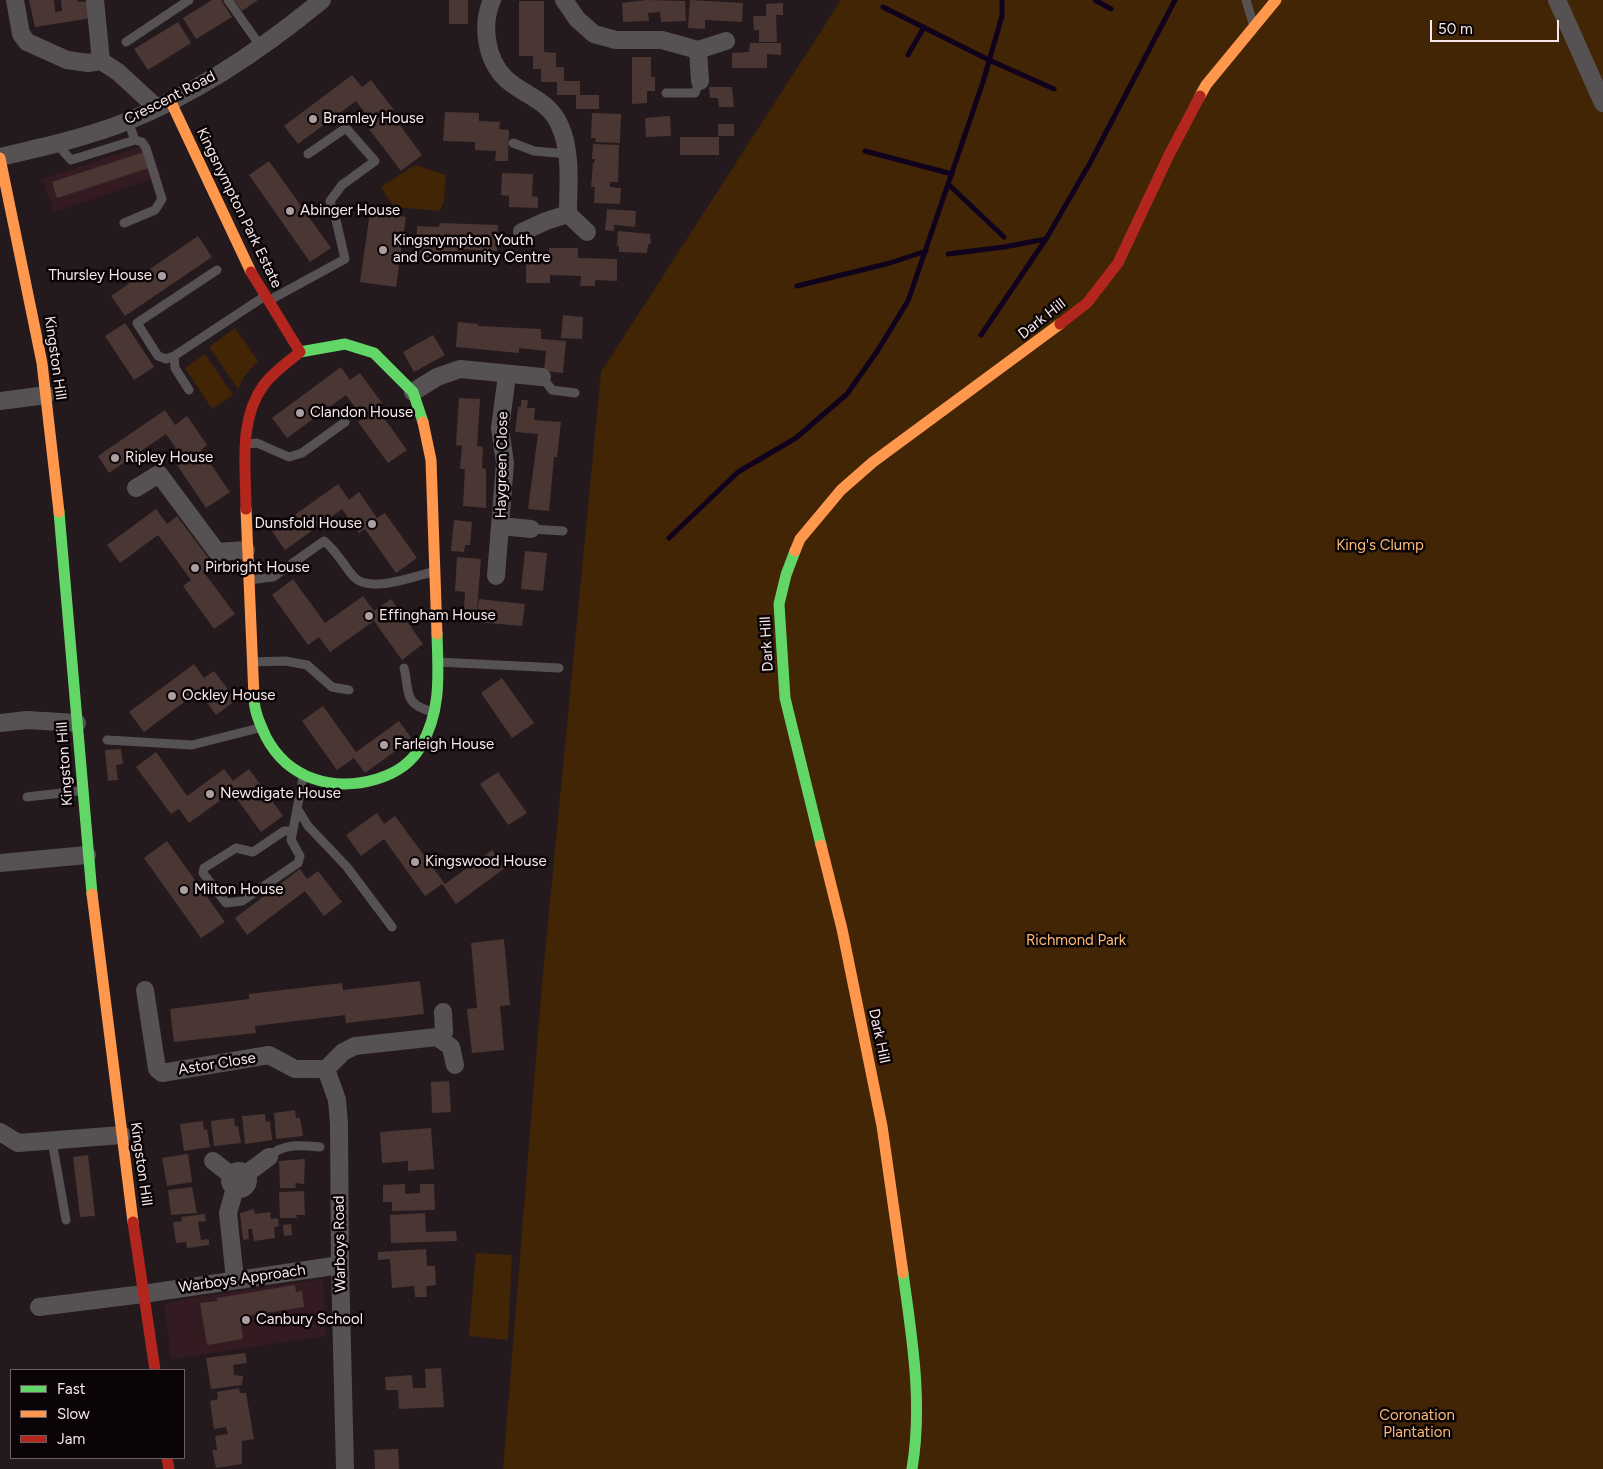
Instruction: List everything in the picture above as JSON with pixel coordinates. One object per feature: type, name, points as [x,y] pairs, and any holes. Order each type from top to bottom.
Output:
[{"type":"street","points":[[15,0],[21,34],[27,42],[66,60],[88,63],[101,61],[163,104]]},
{"type":"street","points":[[95,0],[101,61]]},
{"type":"street","name":"Crescent Road","points":[[0,157],[56,143],[128,121],[163,104],[260,47],[322,0]]},
{"type":"street","points":[[492,0],[485,23],[488,45],[496,66],[507,79],[545,104],[553,114],[566,142],[568,154],[568,214],[587,232]]},
{"type":"street","points":[[564,0],[577,19],[594,34],[616,40],[662,40],[698,50],[726,41]]},
{"type":"street","name":"Dark Hill","points":[[912,1469],[916,1444],[916,1364],[885,1145],[842,929],[785,698],[779,604],[786,575],[800,539],[840,490],[873,462],[1026,351],[1087,303],[1118,263],[1169,155],[1206,86],[1276,0]]},
{"type":"street","points":[[1557,0],[1603,103]]},
{"type":"street","points":[[698,50],[700,81]]},
{"type":"street","name":"Kingsnympton Park Estate","points":[[163,104],[242,256],[266,299],[300,352]]},
{"type":"street","name":"Kingston Hill","points":[[0,157],[31,298],[46,395],[62,545],[87,855],[122,1135],[155,1369]]},
{"type":"street","points":[[522,232],[546,220],[568,214]]},
{"type":"street","points":[[344,344],[374,353],[413,392],[427,433],[431,460],[439,692],[434,719],[410,760],[384,777],[351,786],[327,783],[303,775],[284,763],[270,746],[260,728],[254,706],[246,550],[246,429],[254,401],[264,384],[300,352],[344,344]]},
{"type":"street","points":[[413,392],[437,378],[460,369],[506,375],[542,377]]},
{"type":"street","name":"Haygreen Close","points":[[496,576],[505,463],[500,428],[506,375]]},
{"type":"street","points":[[0,401],[46,395]]},
{"type":"street","points":[[136,488],[159,474],[217,552],[246,550]]},
{"type":"street","name":"Haygreen Close","points":[[501,526],[531,529]]},
{"type":"street","points":[[0,723],[27,720],[77,722]]},
{"type":"street","points":[[0,863],[87,855]]},
{"type":"street","name":"Astor Close","points":[[145,990],[157,1070],[162,1073],[269,1055],[295,1068],[328,1074]]},
{"type":"street","points":[[328,1074],[342,1052],[355,1046],[437,1037],[444,1032],[443,1012]]},
{"type":"street","points":[[437,1037],[451,1047],[455,1065]]},
{"type":"street","name":"Warboys Road","points":[[328,1074],[337,1100],[339,1124],[345,1469]]},
{"type":"street","points":[[0,1132],[18,1143],[122,1135]]},
{"type":"street","points":[[235,1279],[228,1213],[237,1179],[269,1157]]},
{"type":"street","points":[[213,1161],[237,1179]]},
{"type":"street","name":"Warboys Approach","points":[[39,1307],[144,1294],[235,1279],[340,1265]]},
{"type":"lane","points":[[126,42],[189,0]]},
{"type":"lane","points":[[228,0],[260,47]]},
{"type":"lane","points":[[1246,0],[1254,28]]},
{"type":"lane","points":[[666,93],[695,93],[700,81]]},
{"type":"lane","points":[[128,121],[135,140]]},
{"type":"lane","points":[[217,270],[137,323],[158,356],[166,359],[174,356],[266,299],[345,259],[330,201],[342,185],[375,161],[346,128],[308,154]]},
{"type":"lane","points":[[56,143],[71,160],[135,140],[142,142],[146,148],[162,199],[155,210],[124,223]]},
{"type":"lane","points":[[513,143],[534,151],[568,154]]},
{"type":"lane","points":[[174,356],[175,368],[189,390]]},
{"type":"lane","points":[[542,377],[552,390],[575,392]]},
{"type":"lane","points":[[246,444],[257,443],[288,457],[302,453],[345,422]]},
{"type":"lane","points":[[531,529],[563,531]]},
{"type":"lane","points":[[248,580],[273,577],[324,541],[336,550],[355,578],[368,584],[385,584],[435,572]]},
{"type":"lane","points":[[252,662],[285,661],[307,665],[332,687],[349,690]]},
{"type":"lane","points":[[438,662],[559,668]]},
{"type":"lane","points":[[404,668],[406,692],[413,702],[423,710],[435,713]]},
{"type":"lane","points":[[107,740],[192,746],[260,728]]},
{"type":"lane","points":[[293,830],[284,831],[253,852],[236,848],[204,868],[203,873],[226,903],[242,901],[298,864],[300,856],[291,840],[293,830],[303,775]]},
{"type":"lane","points":[[27,797],[81,791]]},
{"type":"lane","points":[[297,808],[308,826],[347,867],[392,927]]},
{"type":"lane","points":[[52,1141],[66,1220]]},
{"type":"lane","points":[[269,1157],[276,1149],[298,1145],[320,1147]]},
{"type":"shaded area","points":[[148,144],[161,176],[54,212],[42,179]]},
{"type":"shaded area","name":"Canbury School","points":[[323,1279],[326,1336],[171,1359],[164,1304],[190,1298]]},
{"type":"green space","name":"Richmond Park","points":[[841,0],[1603,0],[1603,1469],[503,1469],[541,995],[601,372]]},
{"type":"green space","points":[[415,165],[446,175],[444,201],[440,211],[394,207],[381,187]]},
{"type":"green space","points":[[235,328],[258,361],[244,377],[238,389],[209,347]]},
{"type":"green space","points":[[205,354],[233,395],[212,409],[185,368]]},
{"type":"green space","points":[[476,1253],[512,1255],[508,1340],[469,1336]]},
{"type":"building","points":[[29,0],[54,0],[55,12],[62,11],[61,0],[90,1],[92,18],[35,27]]},
{"type":"building","points":[[212,0],[221,0],[232,17],[196,39],[183,18]]},
{"type":"building","points":[[234,0],[258,0],[242,11]]},
{"type":"building","points":[[449,0],[468,0],[468,24],[449,24]]},
{"type":"building","points":[[646,0],[685,1],[686,21],[661,22],[660,12],[648,13],[649,21],[623,22],[622,3]]},
{"type":"building","points":[[690,0],[743,3],[742,22],[705,20],[705,29],[688,28]]},
{"type":"building","points":[[519,1],[544,1],[544,52],[556,53],[556,67],[564,67],[564,81],[580,81],[580,95],[599,95],[599,109],[576,109],[576,95],[557,95],[557,82],[541,82],[541,69],[533,69],[533,56],[519,56]]},
{"type":"building","points":[[783,3],[783,15],[776,15],[777,42],[759,42],[759,30],[754,30],[753,16],[766,16],[766,4]]},
{"type":"building","points":[[178,22],[191,43],[148,70],[134,49]]},
{"type":"building","points":[[750,43],[781,43],[781,55],[767,54],[767,68],[732,68],[732,53],[749,52]]},
{"type":"building","points":[[632,57],[651,57],[651,77],[655,77],[655,91],[647,91],[647,103],[632,104]]},
{"type":"building","name":"Bramley House","points":[[352,75],[362,87],[371,80],[394,110],[390,112],[422,155],[401,171],[369,129],[374,125],[356,101],[298,144],[284,126]]},
{"type":"building","points":[[709,87],[732,87],[734,107],[719,107],[718,98],[710,98]]},
{"type":"building","points":[[445,112],[479,113],[479,121],[500,122],[499,129],[509,130],[508,161],[495,161],[496,151],[475,150],[475,142],[443,141]]},
{"type":"building","points":[[592,113],[621,114],[620,143],[595,142],[596,138],[591,138]]},
{"type":"building","points":[[670,116],[671,136],[646,137],[645,118]]},
{"type":"building","points":[[718,124],[734,124],[734,136],[718,136]]},
{"type":"building","points":[[680,137],[719,137],[719,155],[680,155]]},
{"type":"building","points":[[593,144],[619,145],[618,182],[610,182],[610,187],[621,188],[620,204],[594,203],[595,187],[591,187],[595,159],[592,159]]},
{"type":"building","points":[[144,152],[149,168],[57,198],[52,182]]},
{"type":"building","name":"Abinger House","points":[[269,161],[331,248],[310,262],[249,175]]},
{"type":"building","points":[[502,173],[533,174],[532,196],[538,197],[538,208],[509,207],[509,196],[501,195]]},
{"type":"building","points":[[607,209],[636,211],[635,227],[614,225],[614,231],[605,230]]},
{"type":"building","name":"Kingsnympton Youth and Community Centre","points":[[370,212],[406,217],[396,287],[360,282]]},
{"type":"building","points":[[440,223],[498,225],[497,251],[462,249],[462,252],[440,251],[440,257],[416,257],[417,226],[439,227]]},
{"type":"building","points":[[618,231],[650,234],[651,243],[648,245],[647,253],[619,252],[619,246],[617,246]]},
{"type":"building","name":"Thursley House","points":[[198,236],[212,257],[125,316],[111,296]]},
{"type":"building","points":[[549,248],[578,248],[578,258],[617,259],[617,281],[595,280],[595,286],[580,286],[581,276],[550,275],[550,283],[526,283],[526,252],[549,253]]},
{"type":"building","points":[[563,315],[583,317],[582,339],[561,338]]},
{"type":"building","points":[[458,322],[478,324],[478,326],[541,329],[541,339],[566,341],[563,373],[544,371],[546,351],[519,348],[519,353],[456,347]]},
{"type":"building","points":[[125,323],[154,367],[134,380],[105,336]]},
{"type":"building","points":[[433,335],[445,355],[414,372],[403,352]]},
{"type":"building","name":"Clandon House","points":[[341,367],[350,380],[360,373],[382,403],[376,407],[407,450],[388,463],[358,422],[363,418],[346,395],[287,438],[272,418]]},
{"type":"building","points":[[459,398],[480,399],[477,446],[483,447],[482,468],[486,469],[486,508],[463,506],[465,469],[460,469],[462,446],[456,445]]},
{"type":"building","points":[[521,400],[528,400],[527,408],[535,408],[534,420],[561,422],[557,457],[554,457],[549,511],[528,509],[538,434],[515,432],[518,407],[521,407]]},
{"type":"building","name":"Ripley House","points":[[165,410],[175,425],[187,416],[207,445],[201,450],[230,492],[206,508],[177,465],[184,460],[166,434],[109,473],[98,456]]},
{"type":"building","name":"Dunsfold House","points":[[338,484],[349,500],[359,492],[377,518],[385,513],[417,558],[396,573],[365,529],[359,533],[342,509],[285,550],[272,531]]},
{"type":"building","name":"Pirbright House","points":[[156,509],[167,524],[177,516],[213,564],[203,571],[235,614],[214,629],[183,586],[191,580],[158,535],[120,563],[107,545]]},
{"type":"building","points":[[454,520],[472,522],[470,545],[465,545],[464,552],[451,551]]},
{"type":"building","points":[[525,551],[547,553],[543,591],[521,589]]},
{"type":"building","points":[[457,557],[481,559],[477,610],[464,609],[465,592],[455,591]]},
{"type":"building","name":"Effingham House","points":[[293,579],[325,623],[363,596],[374,611],[391,599],[423,644],[402,660],[374,621],[330,652],[319,637],[308,645],[272,595]]},
{"type":"building","points":[[479,599],[525,604],[522,626],[476,622]]},
{"type":"building","name":"Ockley House","points":[[194,664],[204,678],[214,671],[236,700],[216,715],[199,691],[144,732],[129,712]]},
{"type":"building","points":[[502,678],[534,723],[512,738],[481,693]]},
{"type":"building","name":"Farleigh House","points":[[323,706],[356,752],[399,721],[412,739],[365,773],[354,758],[337,770],[302,721]]},
{"type":"building","points":[[121,749],[123,764],[116,765],[118,780],[108,781],[105,750]]},
{"type":"building","name":"Newdigate House","points":[[156,752],[187,796],[224,769],[233,781],[249,769],[283,816],[261,832],[232,792],[189,823],[179,809],[171,814],[136,767]]},
{"type":"building","points":[[498,772],[527,813],[508,825],[480,784]]},
{"type":"building","name":"Kingswood House","points":[[377,813],[384,824],[395,816],[445,884],[492,850],[505,868],[456,904],[442,884],[425,896],[384,839],[361,856],[346,835]]},
{"type":"building","name":"Milton House","points":[[167,841],[225,922],[201,938],[144,858]]},
{"type":"building","points":[[300,869],[307,879],[318,871],[342,902],[324,916],[305,891],[247,935],[235,918]]},
{"type":"building","points":[[504,939],[510,1005],[500,1006],[504,1050],[472,1053],[467,1009],[477,1008],[471,943]]},
{"type":"building","points":[[420,981],[424,1014],[346,1023],[345,1015],[255,1026],[256,1033],[174,1042],[170,1009],[249,999],[249,994],[342,983],[343,990]]},
{"type":"building","points":[[449,1081],[451,1112],[432,1113],[431,1082]]},
{"type":"building","points":[[295,1110],[296,1118],[300,1118],[303,1136],[276,1139],[274,1113]]},
{"type":"building","points":[[265,1114],[266,1122],[270,1121],[272,1140],[245,1144],[242,1116]]},
{"type":"building","points":[[234,1118],[235,1126],[238,1126],[241,1143],[214,1146],[211,1121]]},
{"type":"building","points":[[203,1121],[204,1130],[207,1129],[210,1147],[184,1151],[180,1124]]},
{"type":"building","points":[[431,1128],[434,1169],[408,1171],[408,1161],[382,1163],[380,1132]]},
{"type":"building","points":[[188,1154],[192,1182],[167,1186],[162,1158]]},
{"type":"building","points":[[88,1155],[95,1216],[80,1217],[73,1157]]},
{"type":"building","points":[[305,1159],[304,1184],[295,1183],[296,1188],[280,1188],[279,1161]]},
{"type":"building","points":[[405,1184],[405,1194],[420,1193],[420,1184],[434,1184],[435,1210],[392,1211],[392,1202],[383,1202],[383,1185]]},
{"type":"building","points":[[192,1187],[197,1213],[171,1215],[168,1190]]},
{"type":"building","points":[[304,1191],[305,1215],[296,1215],[297,1218],[280,1218],[279,1192]]},
{"type":"building","points":[[254,1209],[255,1214],[270,1212],[271,1219],[278,1218],[279,1226],[274,1227],[275,1238],[254,1241],[252,1229],[248,1229],[249,1239],[243,1240],[240,1213]]},
{"type":"building","points":[[425,1213],[426,1232],[456,1231],[457,1241],[391,1243],[390,1215]]},
{"type":"building","points":[[205,1214],[206,1221],[198,1222],[201,1240],[209,1239],[209,1245],[187,1248],[186,1242],[176,1243],[173,1222],[182,1221],[181,1217]]},
{"type":"building","points":[[291,1224],[292,1235],[284,1236],[283,1225]]},
{"type":"building","points":[[426,1249],[427,1266],[435,1266],[436,1285],[426,1286],[427,1297],[415,1297],[414,1286],[392,1288],[390,1259],[378,1260],[378,1252]]},
{"type":"building","points":[[295,1285],[296,1292],[302,1291],[304,1307],[240,1317],[243,1339],[207,1345],[200,1303],[217,1301],[217,1298]]},
{"type":"building","points":[[245,1353],[247,1363],[233,1365],[234,1375],[243,1376],[242,1385],[211,1389],[206,1358]]},
{"type":"building","points":[[441,1368],[444,1407],[399,1409],[398,1390],[386,1390],[385,1377],[412,1375],[413,1388],[426,1388],[425,1369]]},
{"type":"building","points":[[239,1388],[240,1393],[246,1393],[254,1439],[242,1441],[242,1464],[216,1468],[212,1450],[217,1450],[215,1436],[228,1434],[226,1427],[214,1429],[210,1401],[218,1399],[217,1392]]},
{"type":"building","points":[[398,1449],[399,1469],[375,1469],[374,1450]]},
{"type":"waterway","points":[[669,538],[738,472],[796,438],[847,394],[878,350],[908,301],[983,82],[1002,16],[1002,0]]},
{"type":"waterway","points":[[1095,0],[1111,9]]},
{"type":"waterway","points":[[981,335],[1046,239],[1090,163],[1175,0]]},
{"type":"waterway","points":[[883,7],[989,60],[1054,89]]},
{"type":"waterway","points":[[908,55],[924,27]]},
{"type":"waterway","points":[[865,151],[952,174]]},
{"type":"waterway","points":[[948,184],[1004,237]]},
{"type":"waterway","points":[[948,254],[1004,247],[1046,239]]},
{"type":"waterway","points":[[797,286],[890,263],[926,251]]},
{"type":"traffic: fast","points":[[300,352],[345,344],[374,353],[413,392],[423,422]]},
{"type":"traffic: fast","points":[[59,512],[92,894]]},
{"type":"traffic: fast","points":[[795,551],[786,575],[779,604],[785,698],[821,845]]},
{"type":"traffic: fast","points":[[254,697],[256,712],[266,737],[286,763],[299,772],[313,779],[344,784],[377,779],[397,771],[408,763],[421,746],[428,732],[436,705],[437,634]]},
{"type":"traffic: fast","points":[[903,1273],[915,1371],[916,1420],[912,1469]]},
{"type":"traffic: slow","points":[[1200,96],[1206,85],[1276,0]]},
{"type":"traffic: slow","points":[[170,100],[251,272]]},
{"type":"traffic: slow","points":[[0,158],[42,363],[59,512]]},
{"type":"traffic: slow","points":[[795,551],[800,539],[841,490],[873,462],[1060,324]]},
{"type":"traffic: slow","points":[[423,422],[431,460],[437,634]]},
{"type":"traffic: slow","points":[[246,509],[254,697]]},
{"type":"traffic: slow","points":[[821,845],[842,929],[882,1126],[903,1273]]},
{"type":"traffic: slow","points":[[92,894],[133,1222]]},
{"type":"traffic: jam","points":[[1060,324],[1087,303],[1118,263],[1169,155],[1200,96]]},
{"type":"traffic: jam","points":[[246,509],[245,446],[250,414],[255,400],[267,381],[300,352],[251,272]]},
{"type":"traffic: jam","points":[[133,1222],[155,1369]]},
{"type":"traffic: jam","points":[[167,1459],[169,1469]]},
{"type":"place","name":"Bramley House","points":[[313,119]]},
{"type":"place","name":"Abinger House","points":[[290,211]]},
{"type":"place","name":"Kingsnympton Youth and Community Centre","points":[[383,250]]},
{"type":"place","name":"Thursley House","points":[[162,276]]},
{"type":"place","name":"Clandon House","points":[[300,413]]},
{"type":"place","name":"Ripley House","points":[[115,458]]},
{"type":"place","name":"Dunsfold House","points":[[372,524]]},
{"type":"place","name":"Pirbright House","points":[[195,568]]},
{"type":"place","name":"Effingham House","points":[[369,616]]},
{"type":"place","name":"Ockley House","points":[[172,696]]},
{"type":"place","name":"Farleigh House","points":[[384,745]]},
{"type":"place","name":"Newdigate House","points":[[210,794]]},
{"type":"place","name":"Kingswood House","points":[[415,862]]},
{"type":"place","name":"Milton House","points":[[184,890]]},
{"type":"place","name":"Canbury School","points":[[246,1320]]},
{"type":"park label","name":"King's Clump","points":[[1380,546]]},
{"type":"park label","name":"Coronation Plantation","points":[[1417,1424]]}]
